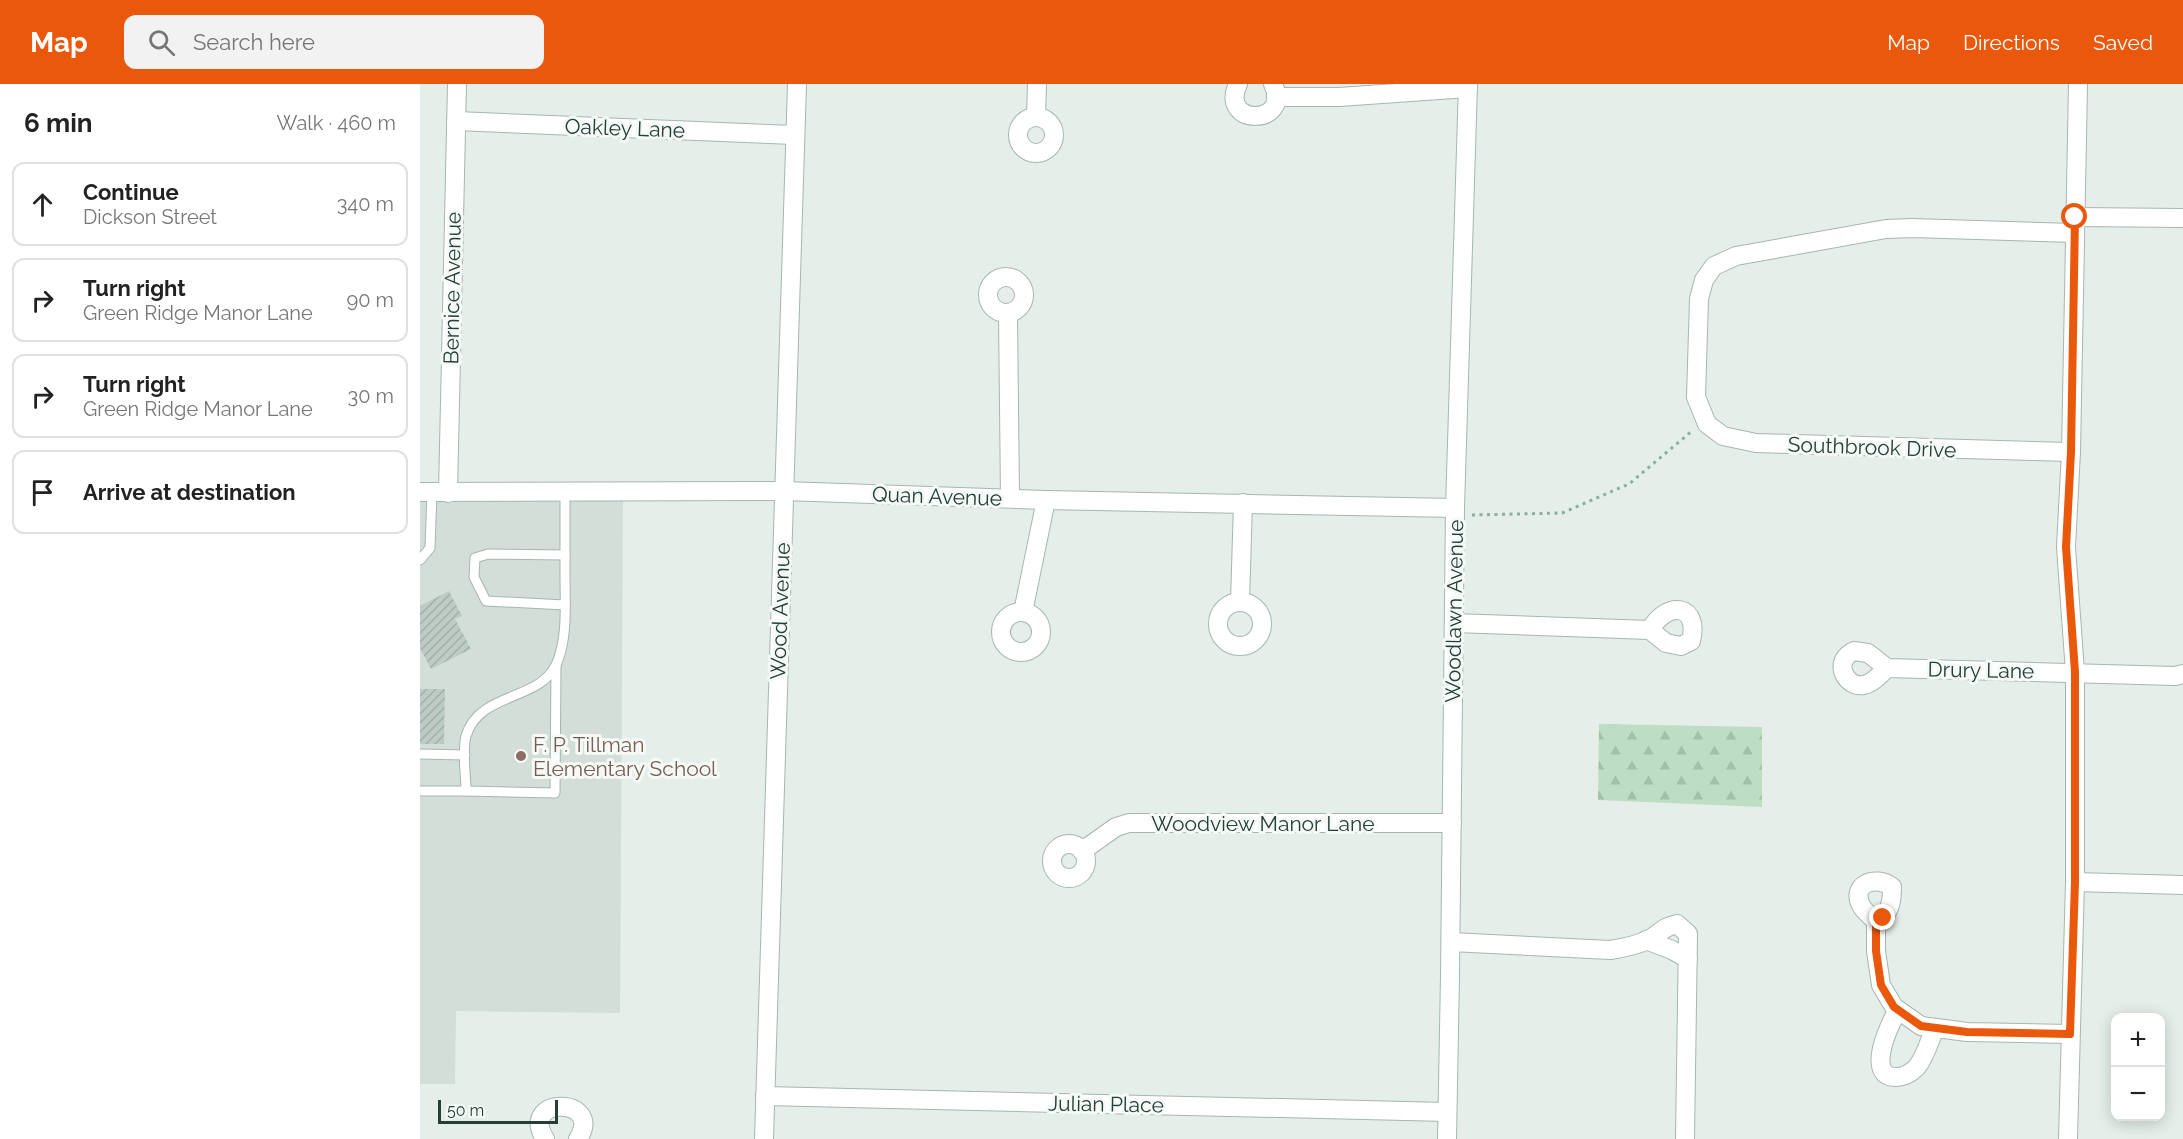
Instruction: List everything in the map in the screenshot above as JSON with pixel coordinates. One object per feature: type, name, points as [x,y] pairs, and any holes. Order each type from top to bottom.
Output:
[{"type":"street","name":"Bernice Avenue","points":[[433,492],[457,84]]},
{"type":"street","name":"Wood Avenue","points":[[764,1139],[797,84]]},
{"type":"street","points":[[1036,117],[1037,84]]},
{"type":"street","points":[[1238,84],[1235,90],[1236,104],[1245,114],[1259,116],[1266,114],[1275,104],[1275,90],[1339,97],[1468,86]]},
{"type":"street","points":[[2068,1139],[2075,882],[2075,672],[2066,547],[2071,452],[2078,84]]},
{"type":"street","name":"Woodlawn Avenue","points":[[1447,1139],[1455,512],[1468,86]]},
{"type":"street","name":"Oakley Lane","points":[[456,121],[795,135]]},
{"type":"street","points":[[2074,225],[2183,218]]},
{"type":"street","name":"Southbrook Drive","points":[[2071,452],[1756,443],[1723,436],[1707,424],[1696,397],[1699,298],[1704,280],[1714,266],[1736,256],[1886,229],[2074,225]]},
{"type":"street","points":[[1008,313],[1010,498]]},
{"type":"street","name":"Quan Avenue","points":[[433,492],[784,491],[1046,500],[1243,503],[1455,512]]},
{"type":"street","points":[[1023,612],[1046,500]]},
{"type":"street","points":[[1240,602],[1243,503]]},
{"type":"street","points":[[1454,623],[1650,630]]},
{"type":"street","name":"Drury Lane","points":[[1887,668],[2175,676],[2183,674]]},
{"type":"street","name":"Woodview Manor Lane","points":[[1082,850],[1116,827],[1129,823],[1452,823]]},
{"type":"street","points":[[2075,882],[2183,885]]},
{"type":"street","points":[[1876,922],[1876,951],[1881,985],[1894,1007],[1921,1026],[1967,1032],[2070,1034]]},
{"type":"street","points":[[1451,942],[1610,950],[1635,946],[1665,926],[1677,924],[1688,933],[1685,1139]]},
{"type":"street","points":[[1646,940],[1688,959]]},
{"type":"street","points":[[1898,1010],[1888,1025],[1880,1064],[1884,1072],[1894,1077],[1907,1076],[1918,1065],[1935,1028]]},
{"type":"street","name":"Julian Place","points":[[765,1096],[1447,1112]]},
{"type":"street","points":[[545,1139],[541,1132],[541,1118],[550,1108],[563,1105],[576,1111],[580,1116],[582,1130],[578,1139]]},
{"type":"lane","points":[[420,560],[430,548],[433,492]]},
{"type":"lane","points":[[420,791],[555,793],[556,666],[562,641],[565,605],[565,492]]},
{"type":"lane","points":[[565,555],[488,554],[475,558],[474,577],[486,601],[565,605]]},
{"type":"lane","points":[[466,791],[465,739],[471,721],[484,710],[544,680],[556,666]]},
{"type":"lane","points":[[420,754],[465,755]]},
{"type":"path","points":[[1455,512],[1562,513],[1629,484],[1706,420]]},
{"type":"shaded area","name":"F. P. Tillman Elementary School","points":[[420,498],[623,501],[620,1013],[456,1011],[455,1084],[420,1084]]},
{"type":"green space","points":[[1599,724],[1762,727],[1762,807],[1598,800]]},
{"type":"building","points":[[449,591],[462,616],[455,619],[471,649],[431,669],[420,648],[420,606]]},
{"type":"building","points":[[420,689],[445,689],[444,744],[420,744]]},
{"type":"place","name":"F. P. Tillman Elementary School","points":[[521,756]]},
{"type":"route","points":[[1883,918],[1876,922],[1876,951],[1881,985],[1894,1007],[1921,1026],[1967,1032],[2070,1034],[2075,882],[2075,672],[2066,547],[2071,452],[2075,217]]}]
